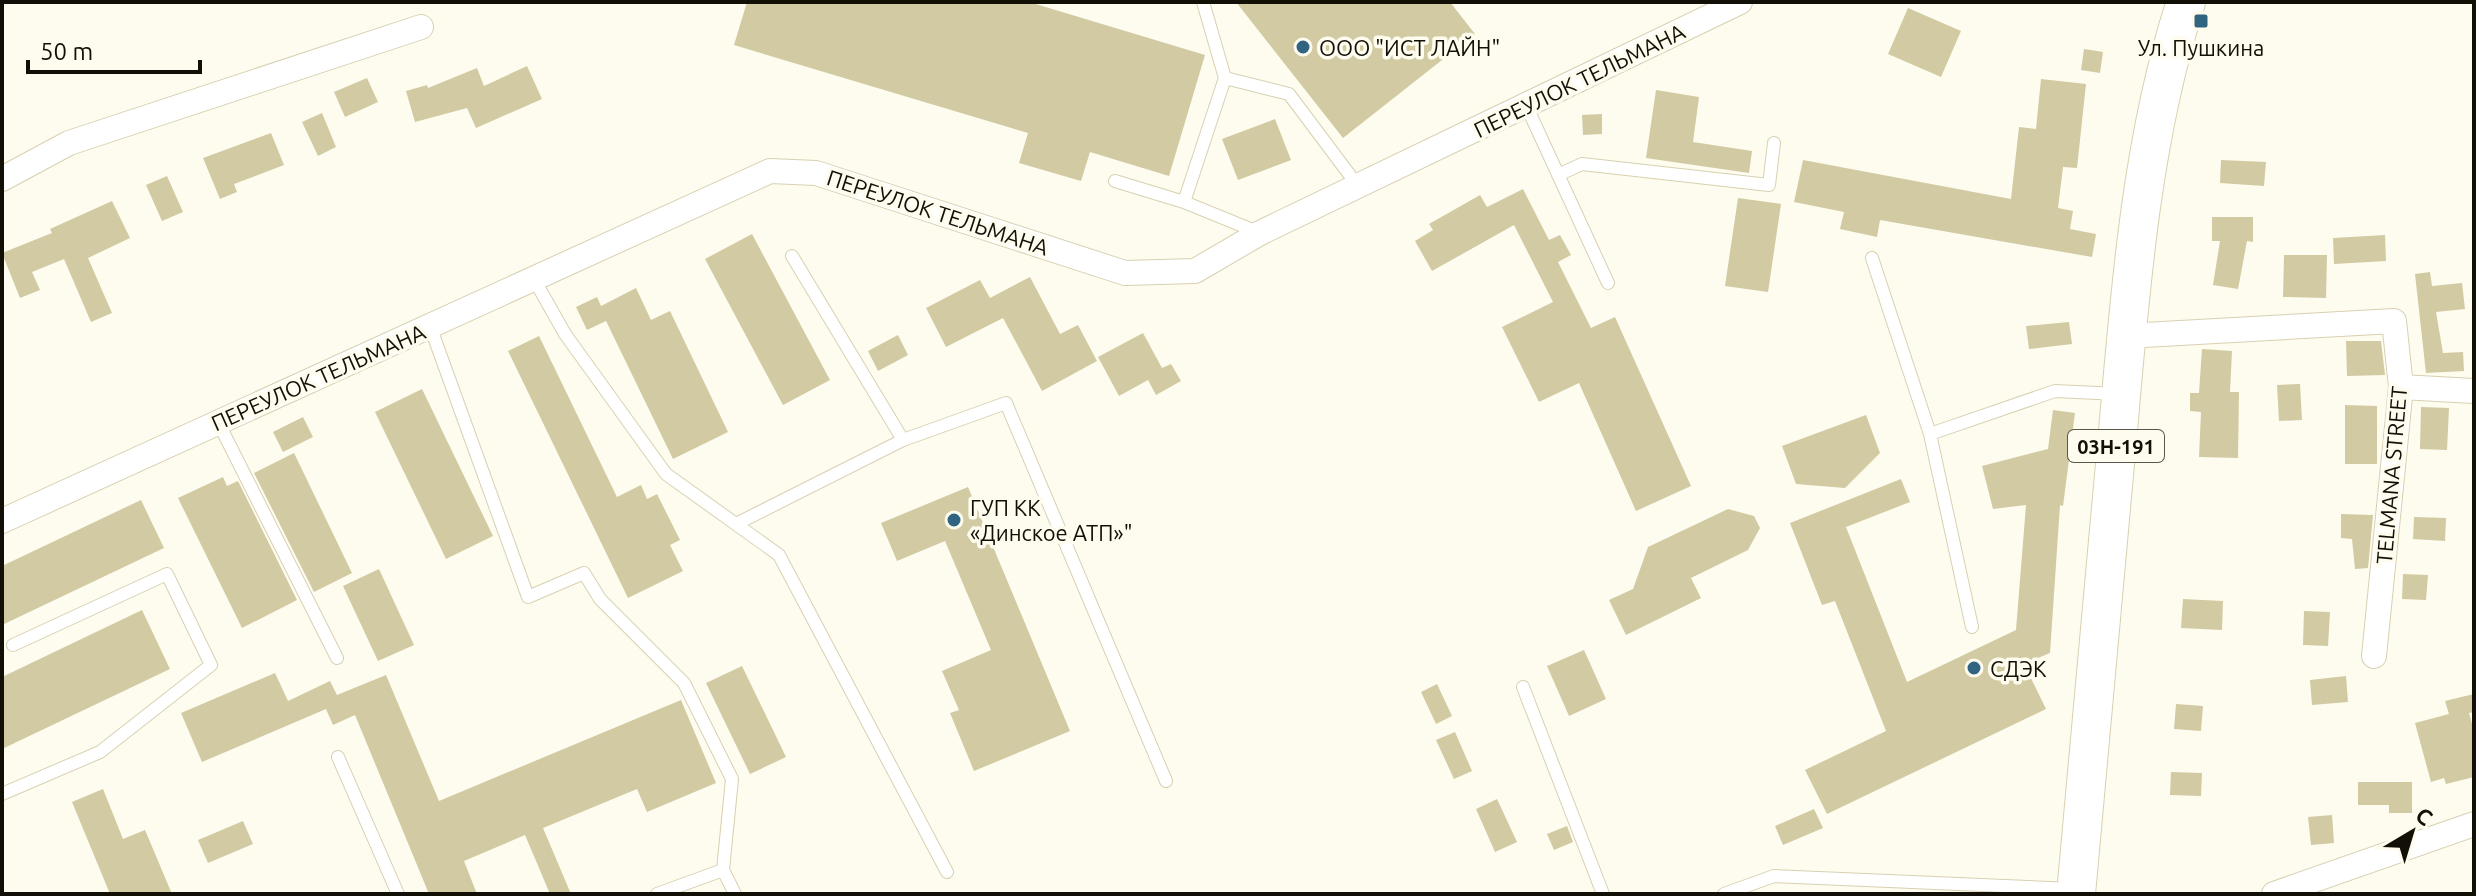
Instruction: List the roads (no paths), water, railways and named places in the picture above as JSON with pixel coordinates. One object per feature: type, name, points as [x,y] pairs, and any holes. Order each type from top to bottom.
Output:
[{"type":"main road","name":"03Н-191","points":[[2076,892],[2126,336],[2150,163],[2170,50],[2186,2]]},
{"type":"street","name":"ПЕРЕУЛОК ТЕЛЬМАНА","points":[[2,521],[770,171],[816,173],[1125,273],[1195,271],[1260,233],[1740,2]]},
{"type":"street","points":[[2,179],[69,143],[421,27]]},
{"type":"street","name":"TELMANA STREET","points":[[2126,336],[2394,321],[2401,387],[2374,656]]},
{"type":"street","points":[[2401,387],[2474,391]]},
{"type":"street","points":[[2274,894],[2474,824]]},
{"type":"lane","points":[[1184,202],[1225,78],[1203,2]]},
{"type":"lane","points":[[1225,78],[1289,94],[1358,186]]},
{"type":"lane","points":[[1526,105],[1608,283]]},
{"type":"lane","points":[[1558,175],[1582,164],[1769,185],[1774,143]]},
{"type":"lane","points":[[1115,181],[1184,202],[1260,233]]},
{"type":"lane","points":[[792,256],[903,440]]},
{"type":"lane","points":[[1872,258],[1930,434],[1972,627]]},
{"type":"lane","points":[[534,279],[565,334],[666,474],[779,555],[947,872]]},
{"type":"lane","points":[[430,326],[528,597],[584,573],[600,599],[684,683],[732,779],[723,870],[735,894]]},
{"type":"lane","points":[[1930,434],[2055,391],[2121,394]]},
{"type":"lane","points":[[736,524],[903,440],[1006,403],[1166,781]]},
{"type":"lane","points":[[218,422],[337,658]]},
{"type":"lane","points":[[2,794],[100,752],[211,665],[167,574],[13,645]]},
{"type":"lane","points":[[1523,687],[1603,894]]},
{"type":"lane","points":[[338,757],[398,894]]},
{"type":"lane","points":[[657,894],[723,870]]},
{"type":"lane","points":[[1724,894],[1774,876],[2076,892]]},
{"type":"place","name":"Ул. Пушкина","points":[[2201,21]]},
{"type":"place","name":"ООО \"ИСТ ЛАЙН\"","points":[[1303,47]]},
{"type":"place","name":"ГУП КК «Динское АТП»\"","points":[[954,520]]},
{"type":"place","name":"СДЭК","points":[[1974,668]]}]
